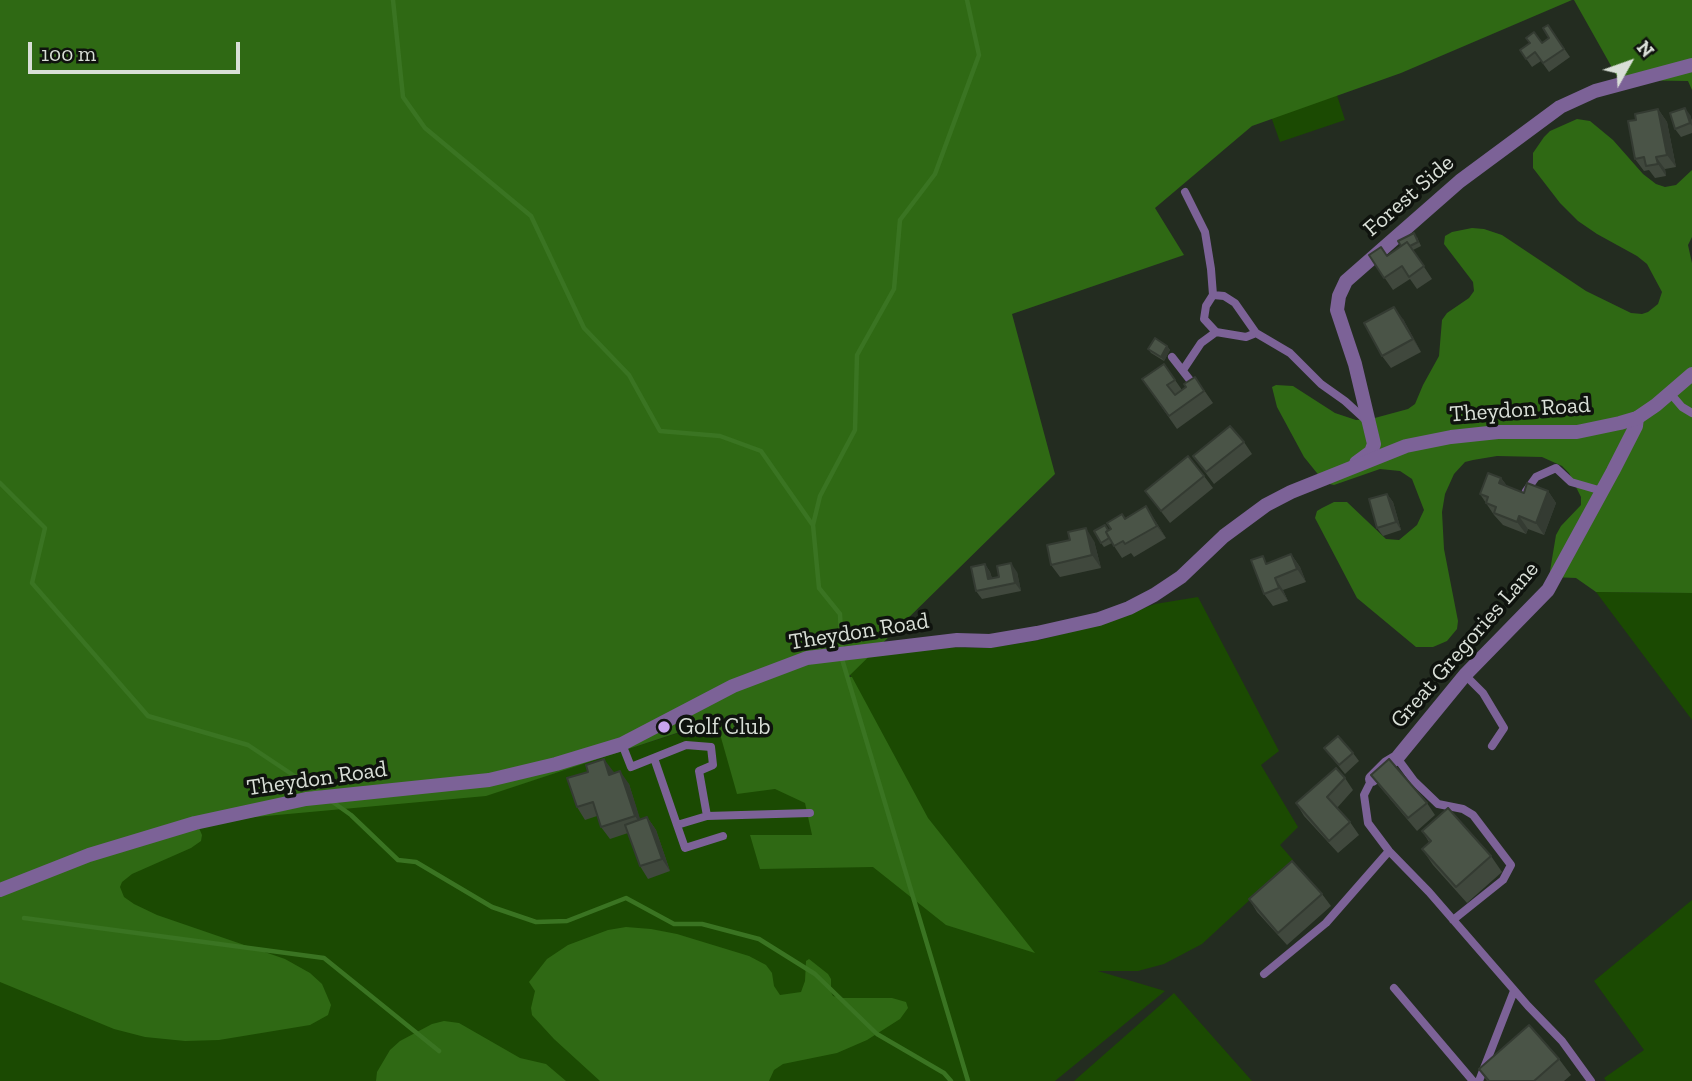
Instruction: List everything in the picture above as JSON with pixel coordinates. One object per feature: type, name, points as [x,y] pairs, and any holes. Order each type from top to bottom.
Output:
[{"type":"street","name":"Forest Side","points":[[1347,471],[1371,452],[1374,444],[1355,364],[1337,310],[1339,296],[1346,281],[1460,181],[1560,107],[1595,91],[1692,65]]},
{"type":"street","name":"Theydon Road","points":[[0,890],[89,855],[168,831],[306,799],[489,780],[622,744],[733,686],[807,658],[957,640],[1001,639],[1099,619],[1154,595],[1181,577],[1224,536],[1266,505],[1291,492],[1406,446],[1451,437],[1498,432],[1577,432],[1637,418],[1692,374]]},
{"type":"street","name":"Great Gregories Lane","points":[[1372,779],[1387,764],[1398,758],[1465,675],[1548,590],[1636,426],[1637,418]]},
{"type":"lane","points":[[1185,192],[1205,232],[1211,269],[1213,295],[1206,306],[1204,319],[1216,332],[1245,337],[1256,333]]},
{"type":"lane","points":[[1213,295],[1224,296],[1235,303],[1256,333],[1290,352],[1321,384],[1369,423]]},
{"type":"lane","points":[[1183,370],[1200,343],[1216,332]]},
{"type":"lane","points":[[1172,357],[1193,384]]},
{"type":"lane","points":[[1670,393],[1682,407],[1692,413]]},
{"type":"lane","points":[[1524,493],[1536,477],[1556,468],[1571,482],[1602,491]]},
{"type":"lane","points":[[1465,675],[1483,692],[1504,729],[1492,746]]},
{"type":"lane","points":[[622,744],[631,767],[686,746],[711,747],[713,765],[699,771],[708,816]]},
{"type":"lane","points":[[654,758],[685,848],[723,836]]},
{"type":"lane","points":[[1398,758],[1414,781],[1438,804],[1462,809],[1473,815],[1511,865],[1503,880],[1453,920]]},
{"type":"lane","points":[[1372,779],[1364,795],[1368,823],[1389,851],[1562,1041],[1591,1081]]},
{"type":"lane","points":[[677,825],[708,816],[810,813]]},
{"type":"lane","points":[[1264,974],[1326,923],[1389,851]]},
{"type":"lane","points":[[1394,988],[1474,1081]]},
{"type":"lane","points":[[1479,1081],[1514,991]]},
{"type":"green space","points":[[0,0],[1572,0],[1401,73],[1252,126],[1155,208],[1184,255],[1012,314],[1055,474],[848,677],[852,677],[928,818],[1035,953],[946,925],[873,867],[760,869],[750,835],[812,835],[805,803],[775,789],[737,794],[716,720],[486,796],[233,819],[199,828],[201,841],[132,874],[122,882],[120,887],[124,897],[157,915],[285,959],[310,973],[322,984],[331,1005],[328,1015],[310,1025],[219,1040],[185,1041],[145,1037],[114,1029],[0,982]]},
{"type":"green space","points":[[1574,0],[1692,0],[1692,90],[1688,81],[1619,80]]},
{"type":"green space","points":[[1335,89],[1345,120],[1280,142],[1269,111]]},
{"type":"green space","points":[[1577,119],[1590,121],[1613,140],[1643,174],[1656,184],[1665,187],[1676,185],[1692,170],[1692,237],[1688,245],[1692,263],[1692,593],[1596,592],[1576,578],[1552,577],[1550,571],[1556,535],[1581,505],[1581,497],[1569,473],[1562,466],[1542,457],[1497,456],[1473,460],[1465,462],[1454,474],[1445,494],[1442,512],[1444,549],[1458,621],[1457,629],[1447,641],[1433,647],[1416,647],[1357,598],[1315,518],[1317,511],[1334,502],[1347,502],[1386,539],[1399,540],[1417,525],[1424,510],[1412,479],[1400,471],[1380,469],[1334,485],[1325,483],[1304,457],[1277,407],[1272,387],[1293,386],[1335,413],[1356,420],[1371,419],[1408,409],[1415,404],[1439,356],[1442,320],[1474,291],[1473,282],[1444,244],[1445,236],[1452,232],[1472,228],[1502,235],[1586,291],[1631,313],[1648,312],[1658,304],[1662,292],[1647,264],[1578,221],[1533,168],[1533,153],[1544,137],[1550,131]]},
{"type":"green space","points":[[0,591],[486,795],[851,677],[842,659],[933,647],[989,648],[1040,640],[1103,623],[1155,604],[1198,597],[1279,751],[1261,765],[1298,827],[1280,845],[1293,860],[1202,944],[1164,964],[1138,971],[1098,971],[1165,991],[1055,1081],[0,1081]]},
{"type":"green space","points":[[1596,592],[1692,593],[1692,720]]},
{"type":"green space","points":[[1692,900],[1692,1081],[1606,1081],[1604,1078],[1644,1050],[1594,981]]},
{"type":"green space","points":[[626,927],[677,934],[749,956],[766,965],[780,995],[801,992],[805,981],[806,961],[809,959],[828,974],[833,996],[892,998],[906,1002],[908,1008],[900,1019],[867,1040],[837,1053],[783,1064],[774,1070],[769,1081],[600,1081],[532,1015],[535,991],[529,982],[547,959],[568,945],[608,930]]},
{"type":"green space","points":[[1174,993],[1252,1081],[1074,1081]]},
{"type":"green space","points":[[444,1021],[459,1023],[520,1058],[546,1064],[566,1081],[376,1081],[377,1072],[390,1050],[400,1041],[432,1024]]},
{"type":"building","points":[[1548,25],[1564,49],[1543,63],[1535,52],[1526,59],[1520,50],[1530,43],[1526,38],[1534,32],[1542,43],[1549,38],[1543,28]]},
{"type":"building","points":[[1685,108],[1690,123],[1675,129],[1670,113]]},
{"type":"building","points":[[1658,109],[1667,155],[1656,157],[1658,164],[1646,166],[1644,157],[1635,159],[1628,121],[1636,120],[1635,114]]},
{"type":"building","points":[[1414,233],[1418,242],[1410,246],[1407,242],[1401,246],[1398,241]]},
{"type":"building","points":[[1407,242],[1424,266],[1409,277],[1402,266],[1384,278],[1369,255],[1381,247],[1387,256]]},
{"type":"building","points":[[1394,307],[1413,339],[1382,356],[1364,323]]},
{"type":"building","points":[[1155,338],[1167,346],[1161,357],[1148,349]]},
{"type":"building","points":[[1164,364],[1175,380],[1167,385],[1175,395],[1186,387],[1184,384],[1195,377],[1204,391],[1169,416],[1142,379]]},
{"type":"building","points":[[1230,426],[1244,442],[1206,472],[1193,456]]},
{"type":"building","points":[[1188,456],[1204,476],[1161,511],[1145,491]]},
{"type":"building","points":[[1488,473],[1501,478],[1499,483],[1524,493],[1527,483],[1548,491],[1536,523],[1519,516],[1517,522],[1494,513],[1496,507],[1486,503],[1488,497],[1480,494]]},
{"type":"building","points":[[1387,494],[1396,522],[1377,528],[1369,499]]},
{"type":"building","points":[[1146,506],[1157,526],[1125,544],[1123,541],[1114,546],[1106,532],[1111,529],[1107,523],[1122,514],[1125,519]]},
{"type":"building","points":[[1105,525],[1109,538],[1101,543],[1094,531]]},
{"type":"building","points":[[1086,528],[1092,555],[1051,565],[1047,545],[1070,540],[1068,532]]},
{"type":"building","points":[[1291,554],[1297,569],[1275,578],[1279,588],[1264,594],[1251,560],[1263,556],[1266,564]]},
{"type":"building","points":[[1011,563],[1015,583],[976,591],[971,567],[985,564],[988,579],[999,577],[997,566]]},
{"type":"building","points":[[1338,736],[1353,753],[1339,765],[1324,748]]},
{"type":"building","points":[[604,759],[609,775],[620,771],[635,816],[601,827],[593,802],[577,807],[567,778],[588,772],[586,765]]},
{"type":"building","points":[[1389,759],[1427,803],[1408,818],[1371,775]]},
{"type":"building","points":[[1336,768],[1345,778],[1327,797],[1350,822],[1329,841],[1296,803]]},
{"type":"building","points":[[1448,808],[1491,856],[1456,887],[1422,849],[1431,841],[1422,831]]},
{"type":"building","points":[[647,817],[662,859],[640,866],[625,825]]},
{"type":"building","points":[[1292,861],[1322,894],[1278,933],[1249,899]]},
{"type":"building","points":[[1529,1025],[1559,1059],[1534,1081],[1489,1081],[1479,1069]]},
{"type":"waterway","points":[[393,0],[403,97],[425,128],[531,216],[584,328],[629,375],[660,431],[720,436],[761,451],[812,524]]},
{"type":"waterway","points":[[967,0],[979,55],[935,174],[900,220],[894,289],[857,355],[855,430],[820,496],[813,525],[819,588],[840,614],[842,659],[968,1081]]},
{"type":"waterway","points":[[0,483],[45,528],[32,583],[148,716],[248,745],[320,793]]},
{"type":"waterway","points":[[330,800],[351,815],[398,860],[416,862],[492,907],[536,922],[567,921],[626,898],[674,924],[702,924],[759,939],[815,974],[877,1034],[944,1073],[951,1081]]},
{"type":"waterway","points":[[24,918],[324,958],[439,1051]]},
{"type":"place","name":"Golf Club","points":[[664,727]]}]
